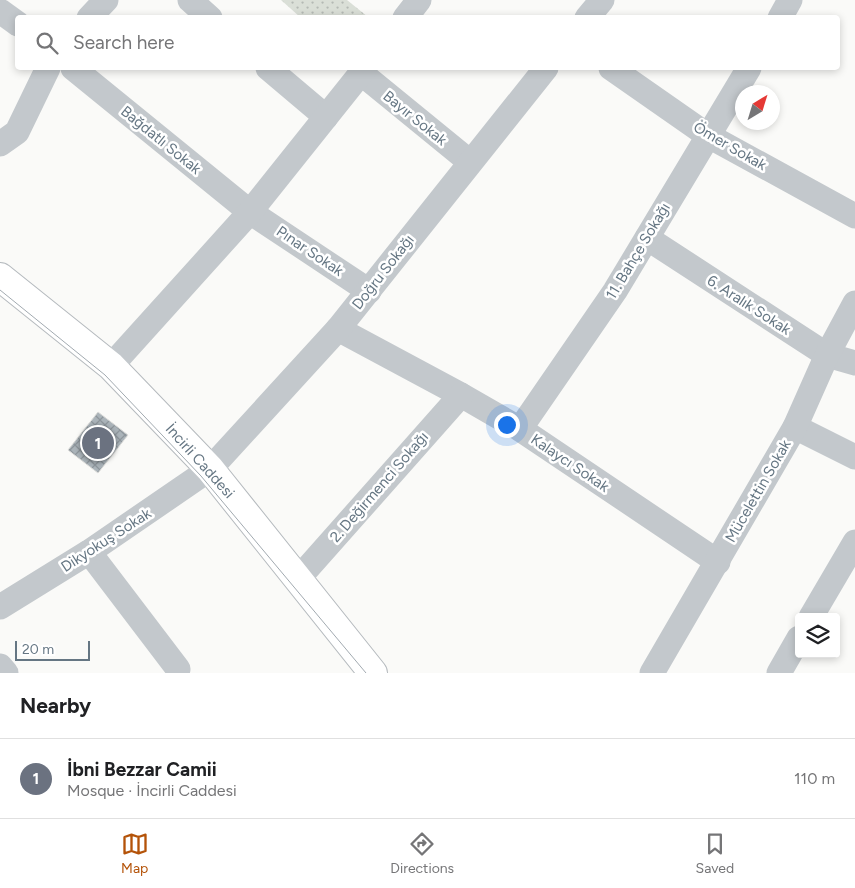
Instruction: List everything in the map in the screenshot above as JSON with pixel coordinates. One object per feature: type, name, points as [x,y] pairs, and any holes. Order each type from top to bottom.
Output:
[{"type":"main road","name":"İncirli Caddesi","points":[[1,279],[111,366],[210,469],[373,673]]},
{"type":"street","points":[[92,15],[106,0]]},
{"type":"street","points":[[190,0],[207,15]]},
{"type":"street","points":[[407,15],[419,0]]},
{"type":"street","points":[[590,15],[602,0]]},
{"type":"street","points":[[782,15],[790,0]]},
{"type":"street","points":[[0,11],[15,22]]},
{"type":"street","points":[[0,144],[17,132],[47,70]]},
{"type":"street","name":"Bağdatlı Sokak","points":[[75,70],[250,212]]},
{"type":"street","points":[[270,70],[326,117]]},
{"type":"street","points":[[111,366],[250,212],[363,70]]},
{"type":"street","name":"Bayır Sokak","points":[[363,70],[470,162]]},
{"type":"street","name":"Doğru Sokağı","points":[[210,469],[338,330],[544,70]]},
{"type":"street","name":"Ömer Sokak","points":[[614,70],[707,135],[855,216]]},
{"type":"street","name":"11. Bahçe Sokağı","points":[[520,429],[615,291],[748,70]]},
{"type":"street","name":"Pınar Sokak","points":[[250,212],[369,291]]},
{"type":"street","name":"6. Aralık Sokak","points":[[647,238],[827,355],[855,363]]},
{"type":"street","name":"Mücelettin Sokak","points":[[652,673],[795,427],[827,355],[855,303]]},
{"type":"street","name":"Kalaycı Sokak","points":[[338,330],[461,394],[520,429],[718,562]]},
{"type":"street","name":"2. Değirmenci Sokağı","points":[[298,579],[461,394]]},
{"type":"street","points":[[795,427],[855,457]]},
{"type":"street","name":"Dikyokuş Sokak","points":[[0,607],[89,552],[210,469]]},
{"type":"street","points":[[813,613],[855,542]]},
{"type":"street","points":[[89,552],[178,669]]},
{"type":"street","points":[[779,673],[795,645]]},
{"type":"street","points":[[0,666],[6,673]]},
{"type":"shaded area","points":[[281,0],[347,0],[366,15],[298,15]]},
{"type":"building","points":[[98,412],[128,435],[98,473],[68,450]]},
{"type":"tram line","points":[[0,290],[105,375],[201,476],[366,673]]},
{"type":"place","name":"İbni Bezzar Camii","points":[[98,443]]}]
